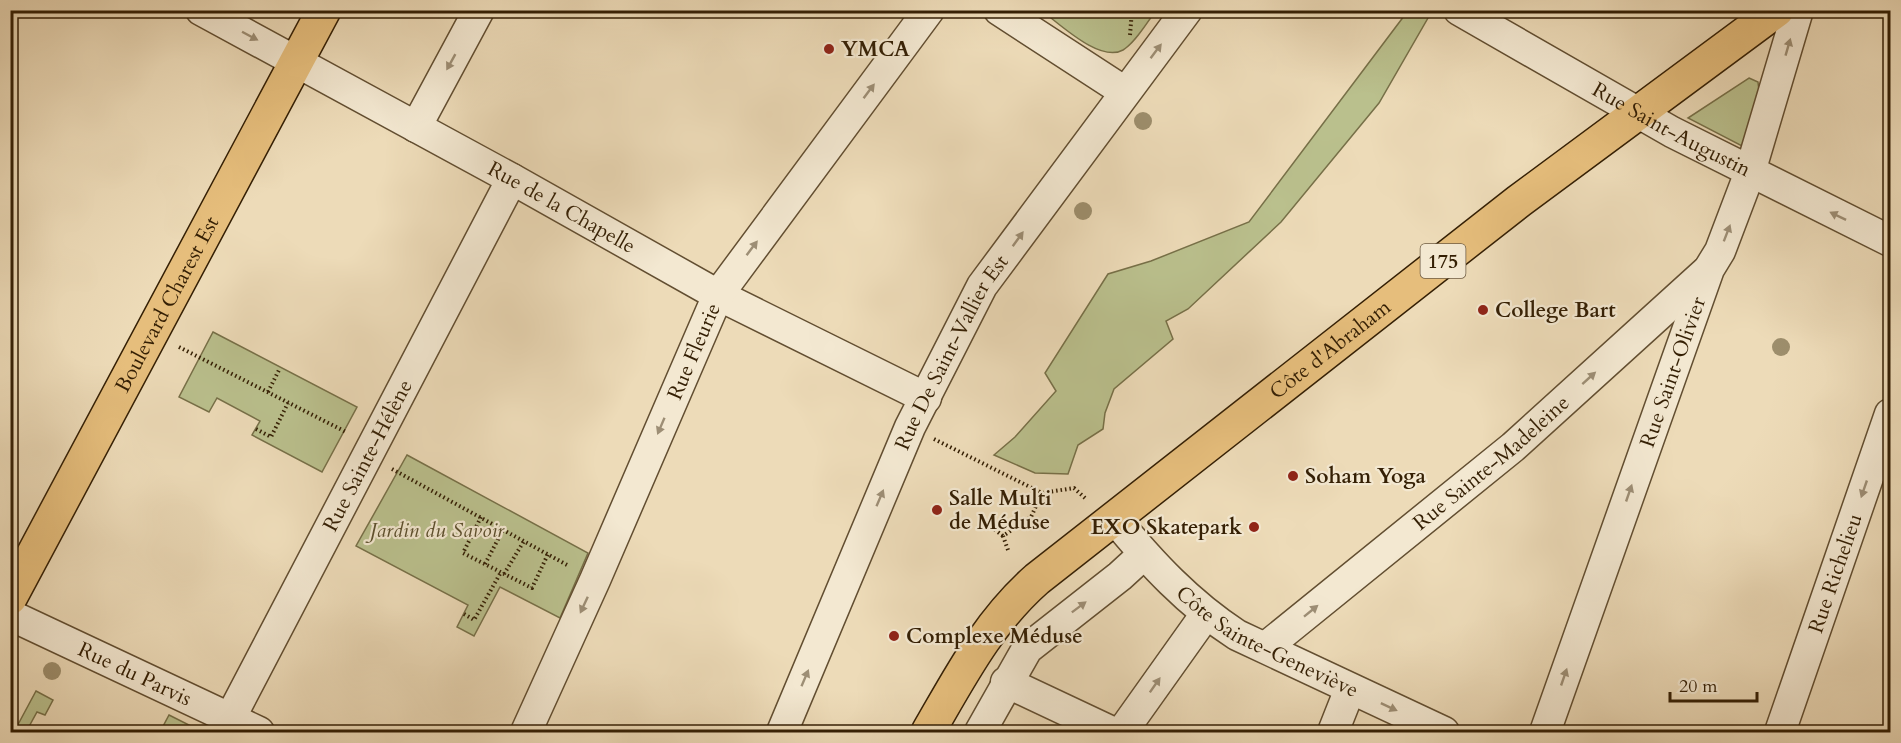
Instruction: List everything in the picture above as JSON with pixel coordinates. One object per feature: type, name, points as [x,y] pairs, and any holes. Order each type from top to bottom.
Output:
[{"type":"main road","name":"Boulevard Charest Est","points":[[10,598],[324,10]]},
{"type":"main road","name":"Côte d'Abraham","points":[[928,732],[977,647],[995,622],[1024,591],[1510,208],[1777,10]]},
{"type":"street","name":"Rue de la Chapelle","points":[[201,10],[298,61],[718,295],[926,398]]},
{"type":"street","points":[[416,127],[479,10]]},
{"type":"street","name":"Rue Fleurie","points":[[526,732],[595,580],[718,295],[929,10]]},
{"type":"street","points":[[999,10],[1125,92]]},
{"type":"street","name":"Rue De Saint-Vallier Est","points":[[782,732],[910,427],[982,286],[1187,10]]},
{"type":"street","name":"Rue Saint-Augustin","points":[[1459,10],[1638,112],[1750,172],[1890,242]]},
{"type":"street","name":"Rue Saint-Olivier","points":[[1545,732],[1709,269],[1720,251],[1750,172],[1798,10]]},
{"type":"street","name":"Rue Sainte-Hélène","points":[[226,726],[512,179]]},
{"type":"street","name":"Rue Sainte-Madeleine","points":[[1266,647],[1513,447],[1709,269]]},
{"type":"street","name":"Rue Richelieu","points":[[1780,732],[1890,414]]},
{"type":"street","name":"Côte Sainte-Geneviève","points":[[1114,518],[1178,590],[1206,614],[1238,635],[1444,732]]},
{"type":"street","points":[[980,732],[1006,682],[1027,649],[1120,576],[1144,554]]},
{"type":"street","points":[[1122,732],[1206,614]]},
{"type":"street","name":"Rue du Parvis","points":[[10,615],[226,726],[259,732]]},
{"type":"street","points":[[1006,682],[1112,732]]},
{"type":"street","points":[[1333,732],[1350,689]]},
{"type":"path","points":[[152,333],[288,403],[503,530],[595,580]]},
{"type":"path","points":[[268,392],[280,368]]},
{"type":"path","points":[[256,429],[271,437],[288,403]]},
{"type":"path","points":[[910,427],[1042,493],[1074,488],[1085,498]]},
{"type":"path","points":[[1003,536],[1031,517],[1042,493]]},
{"type":"path","points":[[481,517],[463,554],[532,588],[548,554]]},
{"type":"path","points":[[984,521],[1003,536],[1008,550]]},
{"type":"path","points":[[485,564],[503,530]]},
{"type":"path","points":[[464,614],[474,620],[524,541]]},
{"type":"green space","points":[[1042,11],[1156,11],[1132,42],[1123,50],[1114,53],[1092,47]]},
{"type":"green space","points":[[1398,11],[1432,11],[1379,103],[1281,222],[1188,309],[1166,321],[1173,339],[1114,389],[1105,413],[1103,429],[1078,445],[1068,474],[1035,473],[994,455],[1015,437],[1056,391],[1045,373],[1108,274],[1151,261],[1249,222],[1404,16]]},
{"type":"green space","points":[[1749,78],[1758,82],[1759,91],[1742,146],[1688,118]]},
{"type":"green space","points":[[213,332],[357,407],[322,472],[252,435],[260,421],[217,398],[209,412],[179,397]]},
{"type":"green space","name":"Jardin du Savoir","points":[[407,455],[588,553],[560,618],[500,587],[474,636],[457,627],[468,605],[356,546]]},
{"type":"green space","points":[[36,691],[53,700],[45,715],[37,712],[26,732],[14,732]]},
{"type":"green space","points":[[169,715],[197,729],[195,732],[160,732]]},
{"type":"place","name":"YMCA","points":[[829,49]]},
{"type":"place","name":"College Bart","points":[[1483,310]]},
{"type":"place","name":"Soham Yoga","points":[[1293,476]]},
{"type":"place","name":"Salle Multi de Méduse","points":[[937,510]]},
{"type":"place","name":"EXO Skatepark","points":[[1254,527]]},
{"type":"place","name":"Complexe Méduse","points":[[894,636]]}]
